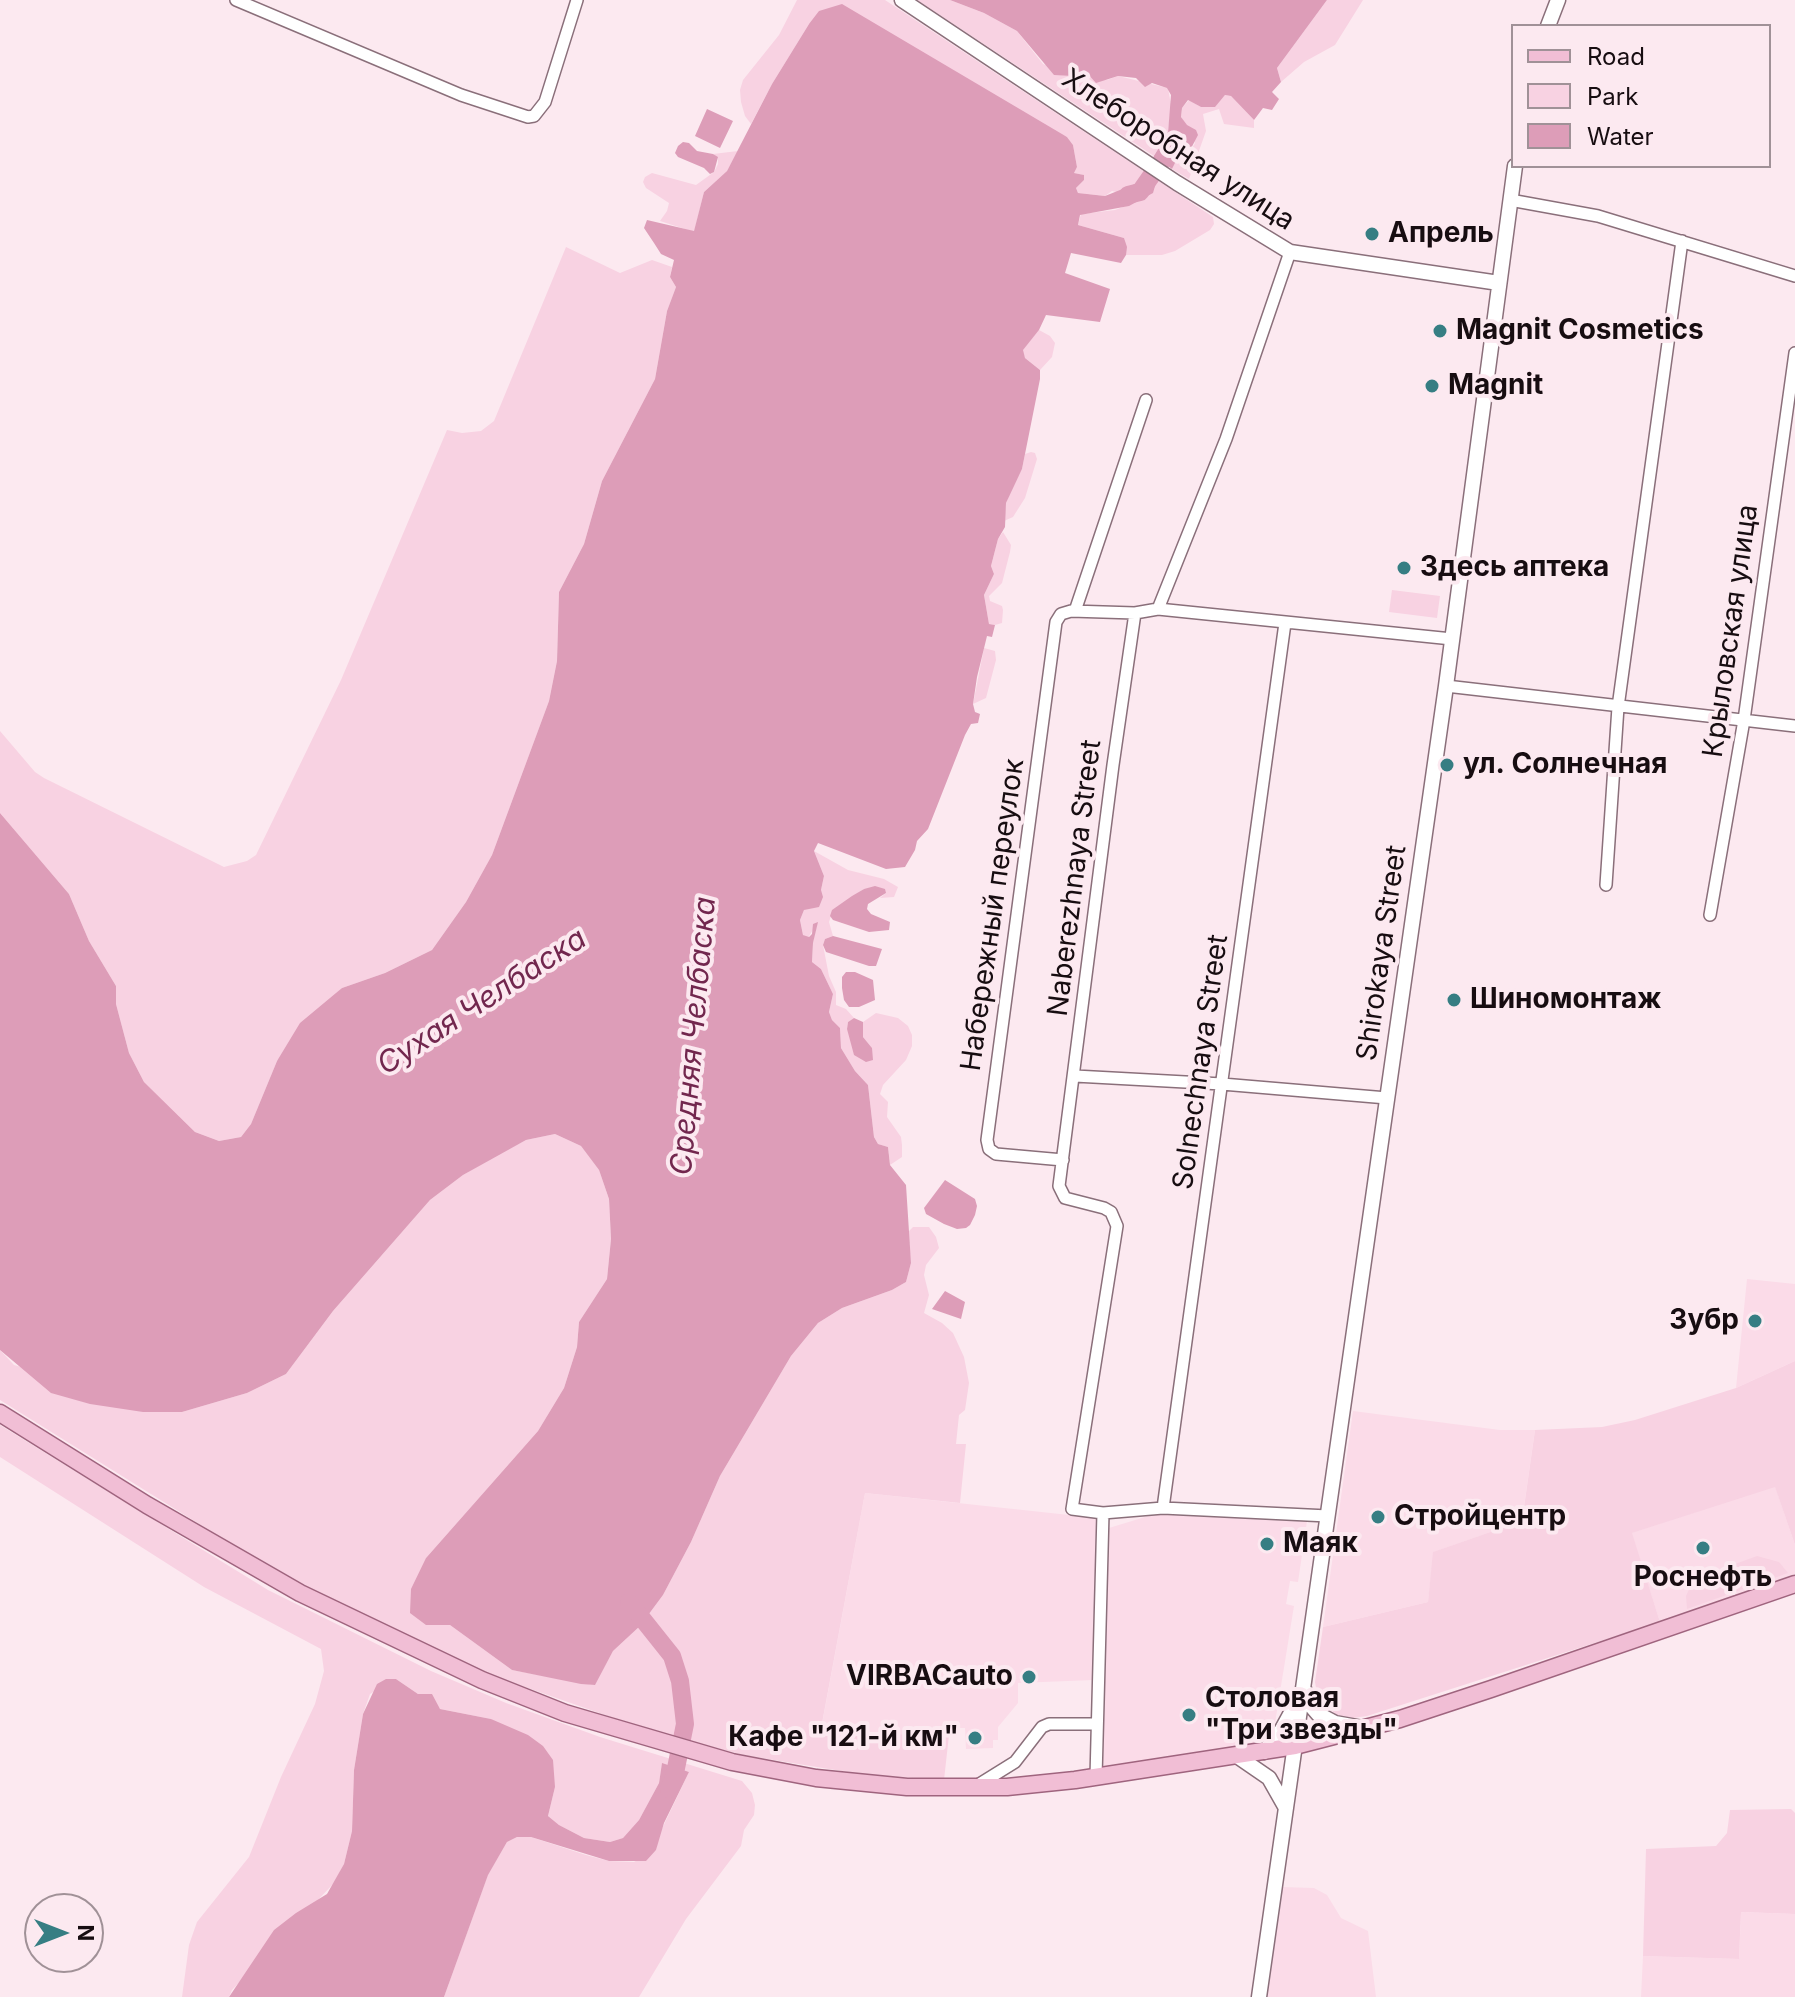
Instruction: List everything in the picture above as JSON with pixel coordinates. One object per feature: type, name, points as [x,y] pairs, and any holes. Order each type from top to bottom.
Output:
[{"type":"main road","points":[[0,1413],[147,1505],[313,1600],[482,1680],[565,1713],[732,1762],[816,1778],[907,1787],[973,1788],[1096,1777],[1295,1746],[1491,1689],[1795,1584]]},
{"type":"street","points":[[236,0],[461,95],[520,116],[534,116],[545,102],[577,0]]},
{"type":"street","name":"Хлеборобная улица","points":[[902,0],[1177,183],[1290,252],[1499,283]]},
{"type":"street","points":[[1549,24],[1558,0]]},
{"type":"street","name":"Shirokaya Street","points":[[1259,1997],[1446,686],[1515,168]]},
{"type":"street","points":[[1510,200],[1598,216],[1795,276]]},
{"type":"street","points":[[1606,885],[1618,707],[1682,241]]},
{"type":"street","points":[[1158,609],[1226,439],[1290,252]]},
{"type":"street","name":"Крыловская улица","points":[[1710,915],[1744,720],[1795,353]]},
{"type":"street","points":[[1146,400],[1075,611],[1135,613],[1158,609],[1452,639]]},
{"type":"street","name":"Набережный переулок","points":[[1063,1160],[996,1154],[989,1149],[987,1140],[1056,622],[1061,614],[1075,611]]},
{"type":"street","name":"Naberezhnaya Street","points":[[1103,1513],[1072,1509],[1117,1226],[1115,1217],[1104,1208],[1065,1198],[1059,1186],[1135,613]]},
{"type":"street","name":"Solnechnaya Street","points":[[1163,1508],[1285,623]]},
{"type":"street","points":[[1446,686],[1795,726]]},
{"type":"street","points":[[1075,1076],[1387,1098]]},
{"type":"street","points":[[1096,1777],[1103,1513],[1163,1508],[1328,1516]]},
{"type":"street","points":[[1304,1687],[1308,1700],[1318,1714],[1335,1723],[1363,1728]]},
{"type":"street","points":[[1264,1752],[1281,1731],[1304,1687]]},
{"type":"street","points":[[973,1788],[1015,1762],[1042,1727],[1049,1724],[1097,1724]]},
{"type":"street","points":[[1237,1756],[1269,1778],[1286,1808]]},
{"type":"shaded area","points":[[1747,1279],[1795,1284],[1795,1361],[1736,1388]]},
{"type":"shaded area","points":[[1353,1411],[1500,1430],[1535,1430],[1522,1521],[1434,1552],[1428,1602],[1323,1627]]},
{"type":"shaded area","points":[[1775,1486],[1795,1545],[1795,1574],[1660,1622],[1631,1533]]},
{"type":"shaded area","points":[[865,1493],[1097,1518],[1093,1680],[1018,1683],[1018,1703],[998,1727],[998,1740],[993,1740],[993,1748],[966,1749],[965,1728],[949,1728],[949,1735],[820,1735]]},
{"type":"shaded area","points":[[1158,1513],[1307,1521],[1298,1582],[1290,1581],[1286,1604],[1294,1606],[1274,1729],[1265,1744],[1101,1766],[1109,1528]]},
{"type":"shaded area","points":[[1281,1887],[1314,1888],[1327,1895],[1341,1918],[1368,1931],[1376,1997],[1265,1997]]},
{"type":"shaded area","points":[[1741,1912],[1795,1914],[1795,1997],[1641,1997],[1643,1956],[1739,1959]]},
{"type":"green space","points":[[797,0],[885,0],[1213,217],[1214,224],[1210,230],[1175,251],[1162,255],[1126,255],[1124,238],[1078,225],[1081,214],[1115,210],[1144,199],[1112,191],[1105,196],[1078,193],[1076,188],[1084,180],[1083,175],[1074,173],[1077,167],[1073,145],[1067,137],[809,24],[751,124],[741,102],[743,80],[779,35]]},
{"type":"green space","points":[[917,0],[950,0],[984,13],[1017,31],[1043,64],[1073,76],[1087,73],[1107,80],[1118,76],[1168,88],[1171,105],[1168,133],[1163,143],[1154,156]]},
{"type":"green space","points":[[1327,0],[1363,0],[1335,45],[1304,62],[1281,82],[1277,68]]},
{"type":"green space","points":[[1225,95],[1231,96],[1254,120],[1254,128],[1224,124],[1219,109],[1203,114],[1206,131],[1189,179],[1172,169],[1176,161],[1187,157],[1195,143],[1181,117],[1182,108],[1189,100],[1201,107],[1214,107]]},
{"type":"green space","points":[[738,151],[727,171],[704,192],[694,232],[660,221],[669,203],[646,188],[643,182],[645,177],[652,173],[696,185],[714,172],[718,158],[713,154]]},
{"type":"green space","points":[[566,247],[620,273],[652,260],[672,267],[670,277],[676,287],[667,311],[655,379],[602,481],[584,544],[559,592],[557,661],[549,701],[492,855],[466,902],[432,950],[385,973],[342,988],[277,1061],[251,1124],[241,1137],[219,1141],[195,1132],[144,1082],[129,1053],[116,1004],[116,986],[89,941],[69,894],[0,813],[0,731],[35,772],[44,778],[224,867],[247,861],[256,855],[341,680],[447,430],[462,433],[481,431],[494,421]]},
{"type":"green space","points":[[1039,330],[1055,343],[1052,357],[1040,370],[1025,358],[1022,350]]},
{"type":"green space","points":[[1031,452],[1037,459],[1025,498],[1013,517],[1004,521],[1006,503],[1022,469],[1025,454]]},
{"type":"green space","points":[[1003,532],[1011,545],[1002,583],[989,596],[990,601],[1002,606],[1003,610],[1002,623],[995,625],[989,624],[984,595],[994,574],[991,566]]},
{"type":"green space","points":[[1392,590],[1440,596],[1437,618],[1389,612]]},
{"type":"green space","points":[[984,648],[995,651],[996,660],[986,698],[973,704]]},
{"type":"green space","points":[[814,851],[848,870],[884,879],[898,887],[894,897],[880,898],[886,893],[864,889],[833,910],[829,922],[833,936],[825,939],[823,945],[829,976],[836,992],[836,1005],[846,1009],[854,1018],[848,1022],[847,1029],[872,1048],[863,1037],[863,1022],[876,1013],[898,1018],[908,1026],[912,1035],[912,1046],[906,1060],[883,1085],[880,1094],[888,1102],[887,1117],[901,1137],[902,1157],[890,1165],[888,1147],[878,1144],[874,1137],[868,1085],[841,1048],[840,1028],[829,1012],[833,994],[821,969],[812,962],[817,923],[808,938],[803,935],[800,920],[804,910],[821,890],[824,876]]},
{"type":"green space","points":[[555,1134],[581,1146],[599,1170],[609,1199],[611,1239],[607,1279],[579,1322],[577,1347],[564,1388],[538,1431],[426,1558],[426,1625],[450,1625],[512,1670],[594,1685],[613,1651],[640,1626],[663,1595],[720,1476],[791,1356],[818,1323],[842,1308],[906,1282],[911,1263],[908,1232],[913,1227],[929,1227],[939,1248],[926,1265],[924,1275],[929,1295],[924,1313],[953,1333],[964,1357],[969,1383],[965,1410],[959,1415],[956,1444],[966,1444],[960,1503],[865,1493],[820,1734],[949,1735],[944,1780],[866,1775],[743,1755],[648,1730],[482,1672],[341,1606],[212,1532],[0,1400],[0,1350],[14,1365],[182,1412],[247,1393],[286,1374],[333,1311],[430,1200],[497,1155],[526,1140]]},
{"type":"green space","points":[[1795,1361],[1795,1545],[1775,1487],[1632,1533],[1660,1622],[1367,1716],[1346,1719],[1318,1699],[1315,1682],[1323,1627],[1428,1602],[1433,1552],[1522,1521],[1535,1430],[1602,1427],[1635,1420],[1736,1388]]},
{"type":"green space","points":[[0,1425],[268,1590],[431,1671],[506,1703],[600,1737],[742,1781],[752,1793],[755,1805],[741,1846],[686,1919],[639,1997],[444,1997],[488,1874],[507,1842],[517,1837],[531,1837],[609,1861],[634,1862],[656,1850],[658,1837],[689,1772],[662,1764],[659,1783],[639,1820],[623,1838],[610,1842],[584,1838],[548,1816],[555,1787],[491,1719],[440,1709],[396,1679],[370,1694],[363,1714],[354,1770],[352,1831],[344,1864],[335,1882],[232,1990],[229,1997],[182,1997],[189,1945],[197,1922],[249,1857],[315,1704],[324,1671],[321,1649],[204,1587],[0,1457]]},
{"type":"green space","points":[[1757,1556],[1779,1562],[1788,1573],[1687,1609],[1686,1596],[1694,1579]]},
{"type":"green space","points":[[1791,1809],[1795,1813],[1795,1914],[1741,1912],[1739,1959],[1643,1956],[1646,1849],[1716,1846],[1727,1833],[1730,1810]]},
{"type":"water","points":[[950,0],[1327,0],[1277,68],[1281,82],[1272,92],[1279,99],[1272,110],[1263,108],[1254,120],[1231,96],[1225,95],[1215,107],[1201,107],[1188,100],[1182,108],[1181,117],[1198,135],[1186,158],[1176,161],[1172,169],[1154,156],[1168,133],[1171,95],[1167,88],[1152,83],[1145,87],[1136,78],[1118,76],[1096,83],[1087,73],[1054,75],[1017,31],[984,13]]},
{"type":"water","name":"Сухая Челбаска","points":[[842,4],[1067,137],[1073,145],[1077,167],[1074,173],[1084,175],[1084,180],[1076,188],[1078,193],[1105,196],[1135,184],[1155,186],[1153,193],[1129,206],[1080,215],[1078,225],[1124,238],[1127,247],[1121,263],[1071,253],[1065,273],[1110,289],[1100,322],[1046,315],[1023,350],[1025,358],[1040,370],[1040,379],[1022,469],[1006,503],[1005,527],[998,539],[991,566],[994,574],[984,595],[989,624],[995,625],[992,637],[987,636],[977,677],[973,704],[975,712],[980,714],[978,723],[971,724],[965,735],[928,829],[917,841],[905,867],[886,869],[818,843],[814,851],[824,876],[823,897],[819,907],[804,910],[800,920],[803,935],[809,937],[813,924],[818,922],[812,962],[821,969],[833,994],[829,1012],[840,1028],[841,1048],[868,1085],[874,1137],[878,1144],[888,1147],[890,1165],[906,1185],[911,1263],[906,1282],[842,1308],[818,1323],[791,1356],[720,1476],[663,1595],[640,1626],[613,1651],[595,1685],[581,1684],[512,1670],[450,1625],[426,1625],[410,1613],[411,1589],[426,1558],[538,1431],[564,1388],[577,1347],[579,1322],[607,1279],[611,1239],[609,1199],[599,1170],[581,1146],[555,1134],[526,1140],[463,1175],[430,1200],[333,1311],[286,1374],[247,1393],[182,1412],[143,1412],[90,1404],[51,1393],[0,1350],[0,813],[69,894],[89,941],[116,986],[116,1004],[129,1053],[144,1082],[195,1132],[219,1141],[241,1137],[251,1124],[277,1061],[300,1023],[342,988],[385,973],[432,950],[466,902],[492,855],[549,701],[557,661],[559,592],[584,544],[602,481],[655,379],[667,311],[676,287],[670,277],[674,260],[661,254],[644,228],[647,220],[694,231],[704,192],[727,171],[772,84],[809,24],[819,11]]},
{"type":"water","points":[[707,109],[733,121],[720,148],[695,136]]},
{"type":"water","points":[[683,142],[689,143],[697,151],[718,157],[714,172],[710,174],[704,168],[678,157],[675,153]]},
{"type":"water","points":[[875,886],[885,889],[886,893],[868,904],[867,909],[890,922],[889,930],[869,932],[833,920],[830,916],[832,910],[852,896]]},
{"type":"water","points":[[833,936],[882,949],[876,966],[826,952],[823,945],[825,939]]},
{"type":"water","points":[[846,972],[855,972],[873,980],[875,1000],[859,1007],[849,1007],[842,988],[842,977]]},
{"type":"water","points":[[854,1018],[863,1022],[863,1037],[872,1048],[873,1060],[866,1062],[854,1055],[847,1029],[848,1022]]},
{"type":"water","points":[[945,1180],[975,1199],[975,1215],[966,1228],[957,1229],[926,1214],[924,1208]]},
{"type":"water","points":[[945,1291],[965,1302],[961,1319],[932,1309]]},
{"type":"water","points":[[386,1679],[396,1679],[418,1694],[432,1694],[440,1709],[491,1719],[528,1735],[543,1746],[553,1760],[555,1787],[548,1816],[584,1838],[610,1842],[623,1838],[639,1820],[659,1783],[662,1763],[689,1772],[664,1823],[656,1850],[646,1861],[609,1861],[531,1837],[517,1837],[507,1842],[488,1875],[444,1997],[229,1997],[274,1930],[327,1894],[344,1864],[352,1831],[354,1770],[363,1714],[377,1684]]},
{"type":"waterway","name":"Средняя Челбаска","points":[[1128,195],[1140,192],[1170,149],[1172,140]]},
{"type":"waterway","name":"Средняя Челбаска","points":[[629,1602],[672,1656],[680,1681],[685,1724],[669,1789]]},
{"type":"place","name":"Апрель","points":[[1372,234]]},
{"type":"place","name":"Magnit Cosmetics","points":[[1440,331]]},
{"type":"place","name":"Magnit","points":[[1432,386]]},
{"type":"place","name":"Здесь аптека","points":[[1404,568]]},
{"type":"place","name":"ул. Солнечная","points":[[1447,765]]},
{"type":"place","name":"Шиномонтаж","points":[[1454,1000]]},
{"type":"place","name":"Зубр","points":[[1755,1321]]},
{"type":"place","name":"Стройцентр","points":[[1378,1517]]},
{"type":"place","name":"Маяк","points":[[1267,1544]]},
{"type":"place","name":"Роснефть","points":[[1703,1548]]},
{"type":"place","name":"VIRBACauto","points":[[1029,1677]]},
{"type":"place","name":"Столовая \"Три звезды\"","points":[[1189,1715]]},
{"type":"place","name":"Кафе \"121-й км\"","points":[[975,1738]]}]
